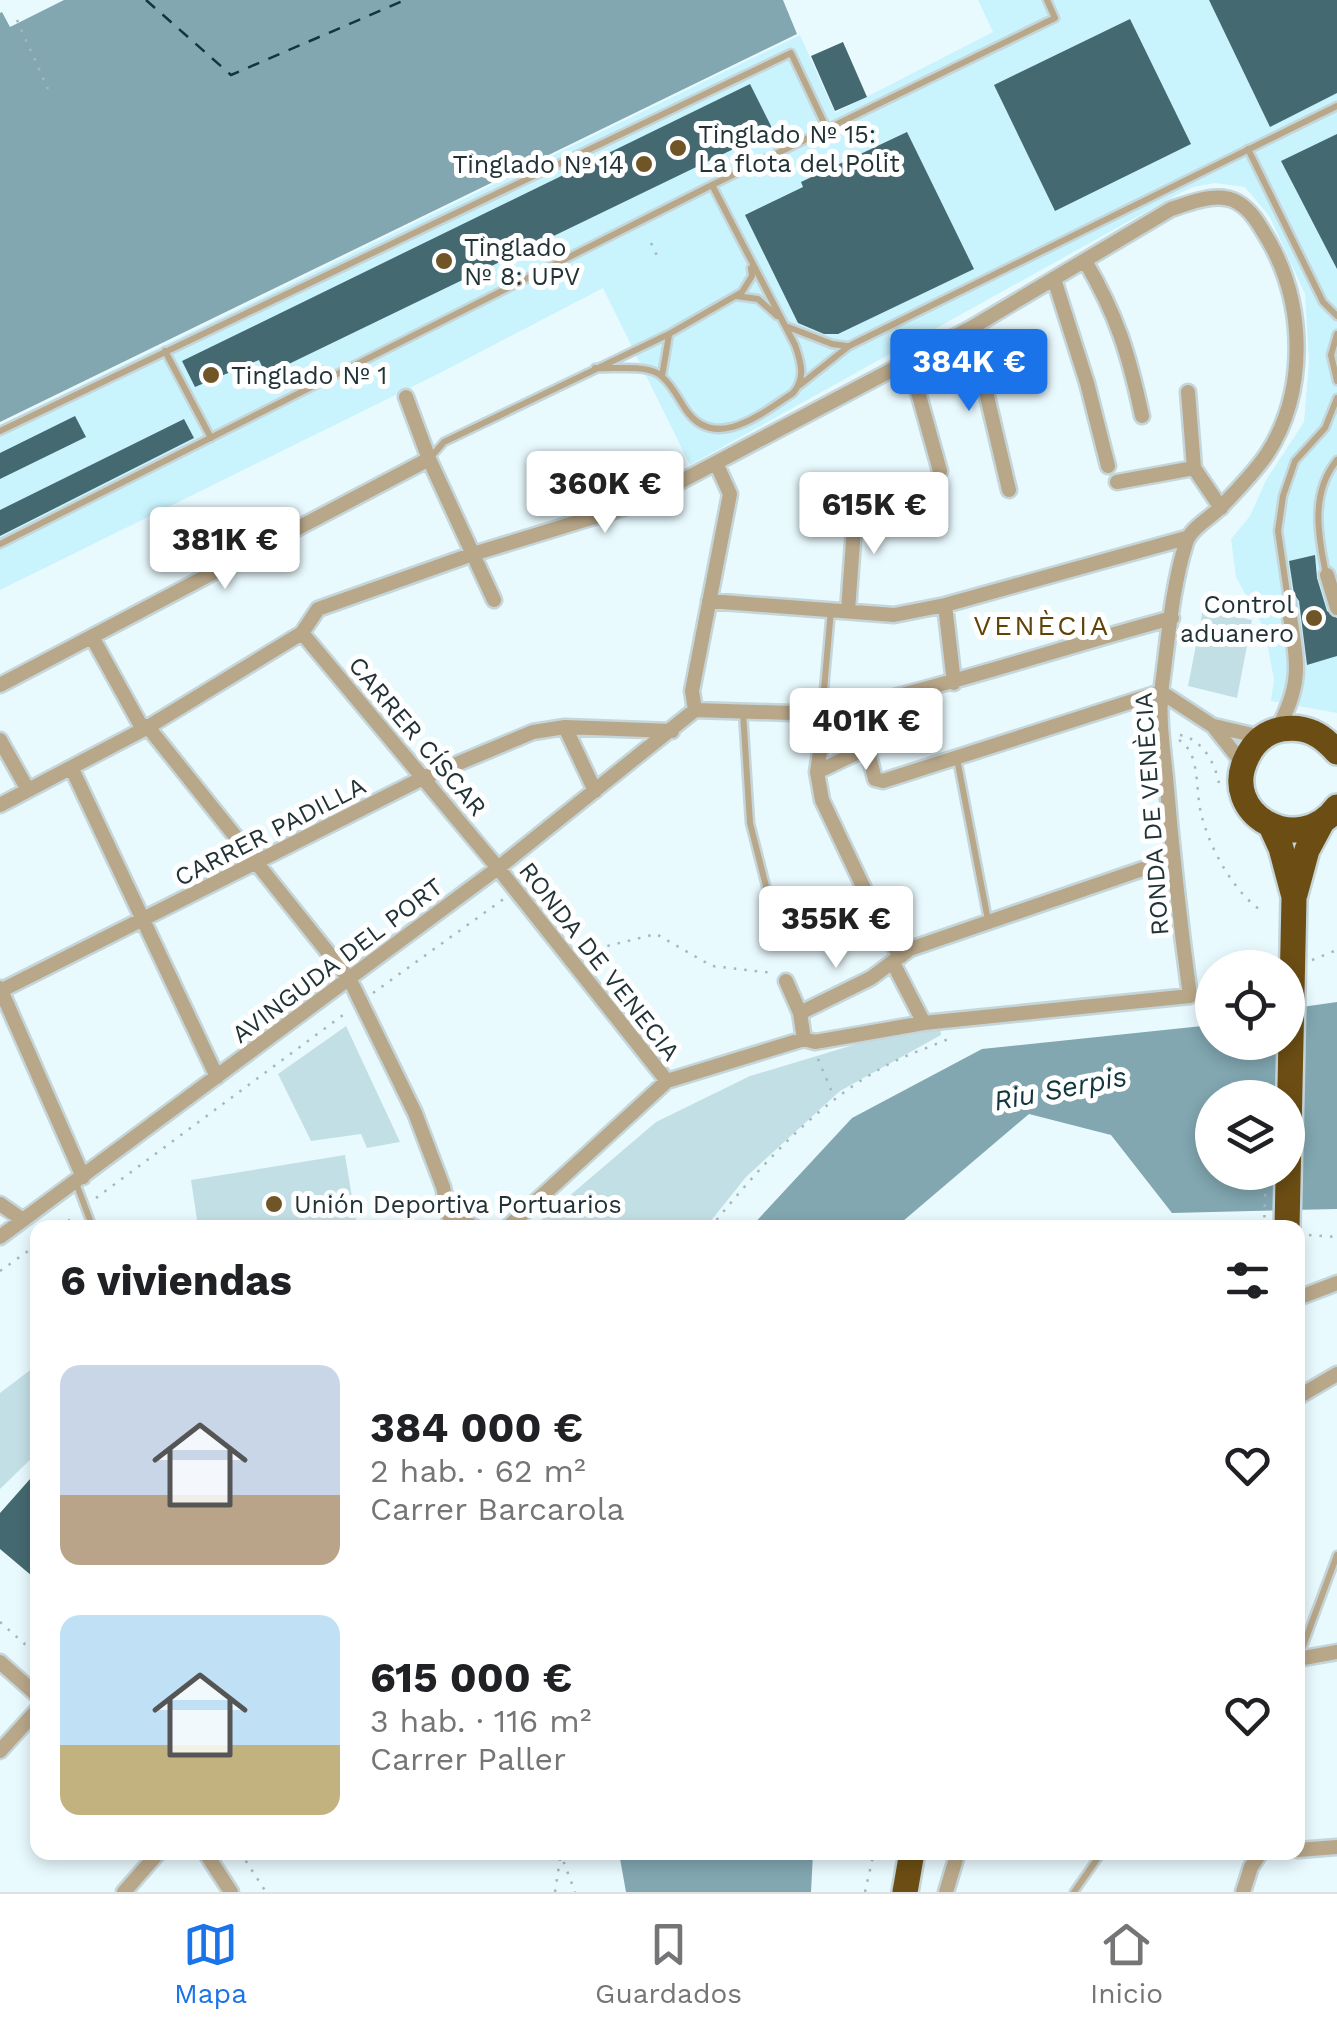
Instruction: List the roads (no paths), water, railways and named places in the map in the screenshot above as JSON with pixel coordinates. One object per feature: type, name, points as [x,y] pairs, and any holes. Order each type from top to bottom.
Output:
[{"type":"highway","points":[[1294,898],[1270,826],[1248,804],[1241,784],[1243,764],[1251,749],[1270,734],[1294,727],[1311,730],[1337,752]]},
{"type":"highway","points":[[1270,826],[1306,830],[1330,814]]},
{"type":"highway","points":[[1287,1220],[1294,898],[1306,850],[1330,814]]},
{"type":"highway","points":[[906,1892],[911,1860]]},
{"type":"street","points":[[0,805],[148,727],[302,633],[318,609],[473,554],[640,502],[717,465],[971,328],[1171,209],[1204,198],[1235,200],[1256,218],[1291,298],[1297,337],[1290,403],[1267,454],[1221,508],[1186,538],[945,605],[894,615],[709,601]]},
{"type":"street","points":[[1085,261],[1107,299],[1128,351],[1142,416]]},
{"type":"street","points":[[1054,278],[1108,466]]},
{"type":"street","points":[[971,328],[1009,490]]},
{"type":"street","points":[[906,363],[913,374],[940,471]]},
{"type":"street","points":[[1188,392],[1194,468],[1221,508]]},
{"type":"street","points":[[406,397],[429,459],[494,600]]},
{"type":"street","points":[[0,685],[429,459]]},
{"type":"street","points":[[717,465],[730,494],[692,691],[695,710],[824,713],[954,683],[1081,642],[1172,618]]},
{"type":"street","points":[[1117,482],[1194,468]]},
{"type":"street","points":[[848,611],[856,500]]},
{"type":"street","name":"RONDA DE VENÈCIA","points":[[667,1081],[810,1040],[924,1023],[1190,996],[1172,859],[1161,692],[1186,538]]},
{"type":"street","points":[[1327,575],[1337,608]]},
{"type":"street","points":[[1213,726],[1270,734],[1290,706],[1298,681],[1288,602]]},
{"type":"street","points":[[945,605],[954,683]]},
{"type":"street","name":"CARRER CÍSCAR","points":[[302,633],[498,868]]},
{"type":"street","points":[[92,637],[140,724],[148,727],[350,980],[415,1112],[450,1220]]},
{"type":"street","points":[[858,706],[875,779],[882,781],[1161,692],[1213,726],[1243,764]]},
{"type":"street","name":"AVINGUDA DEL PORT","points":[[0,1237],[498,868],[695,710]]},
{"type":"street","points":[[824,713],[817,772],[822,800],[924,1023]]},
{"type":"street","points":[[565,728],[595,791]]},
{"type":"street","name":"CARRER PADILLA","points":[[0,990],[424,778],[532,732],[565,728],[672,731]]},
{"type":"street","points":[[0,740],[28,790]]},
{"type":"street","points":[[817,772],[868,748]]},
{"type":"street","points":[[72,769],[216,1077]]},
{"type":"street","points":[[800,1013],[872,978],[910,949],[1172,859]]},
{"type":"street","name":"RONDA DE VENECIA","points":[[498,868],[667,1081]]},
{"type":"street","points":[[786,981],[810,1040]]},
{"type":"street","points":[[0,990],[79,1180]]},
{"type":"street","points":[[516,1220],[667,1081]]},
{"type":"street","points":[[0,1204],[23,1220]]},
{"type":"street","points":[[1305,1295],[1337,1283]]},
{"type":"street","points":[[1305,1393],[1337,1374]]},
{"type":"street","points":[[1305,1658],[1337,1652]]},
{"type":"street","points":[[0,1662],[30,1689]]},
{"type":"street","points":[[0,1750],[30,1718]]},
{"type":"street","points":[[1305,1849],[1337,1847]]},
{"type":"street","points":[[124,1892],[152,1860]]},
{"type":"street","points":[[209,1860],[231,1892]]},
{"type":"street","points":[[946,1892],[956,1860]]},
{"type":"street","points":[[1243,1892],[1257,1860]]},
{"type":"lane","points":[[0,544],[826,127],[1055,18],[1047,0]]},
{"type":"lane","points":[[0,431],[790,53],[826,127]]},
{"type":"lane","points":[[596,368],[651,370],[662,376],[692,418],[709,430],[731,430],[784,398],[849,346],[1337,106]]},
{"type":"lane","points":[[1248,150],[1323,302],[1337,316]]},
{"type":"lane","points":[[712,184],[784,323],[802,365],[800,385]]},
{"type":"lane","points":[[429,459],[444,442],[669,334],[742,292],[752,276],[748,258]]},
{"type":"lane","points":[[735,296],[758,299],[784,323],[832,344],[849,346]]},
{"type":"lane","points":[[662,376],[669,334]]},
{"type":"lane","points":[[1337,334],[1330,356],[1337,382]]},
{"type":"lane","points":[[165,350],[210,438]]},
{"type":"lane","points":[[1288,602],[1278,532],[1283,496],[1296,461],[1325,428],[1337,398]]},
{"type":"lane","points":[[1327,575],[1318,534],[1318,506],[1337,460]]},
{"type":"lane","points":[[824,713],[832,610]]},
{"type":"lane","points":[[743,712],[750,823],[768,894]]},
{"type":"lane","points":[[957,758],[988,920]]},
{"type":"lane","points":[[79,1180],[90,1220]]},
{"type":"lane","points":[[1305,1641],[1337,1556]]},
{"type":"lane","points":[[1074,1892],[1096,1860]]},
{"type":"water","points":[[64,0],[783,0],[797,34],[0,422],[0,13],[10,27]]},
{"type":"water","name":"Riu Serpis","points":[[1337,1002],[1337,1209],[1172,1213],[1111,1135],[1029,1114],[904,1220],[757,1220],[852,1118],[982,1049],[1195,1027],[1195,1060],[1305,1060],[1305,1007]]},
{"type":"water","points":[[620,1860],[813,1860],[811,1892],[626,1892]]},
{"type":"place","name":"Tinglado Nº 15: La flota del Polit","points":[[678,148]]},
{"type":"place","name":"Tinglado Nº 14","points":[[644,164]]},
{"type":"place","name":"Tinglado Nº 8: UPV","points":[[444,261]]},
{"type":"place","name":"Tinglado Nº 1","points":[[211,375]]},
{"type":"place","name":"Control aduanero","points":[[1314,618]]},
{"type":"place","name":"Unión Deportiva Portuarios","points":[[274,1204]]},
{"type":"district","name":"VENÈCIA","points":[[1042,625]]}]
